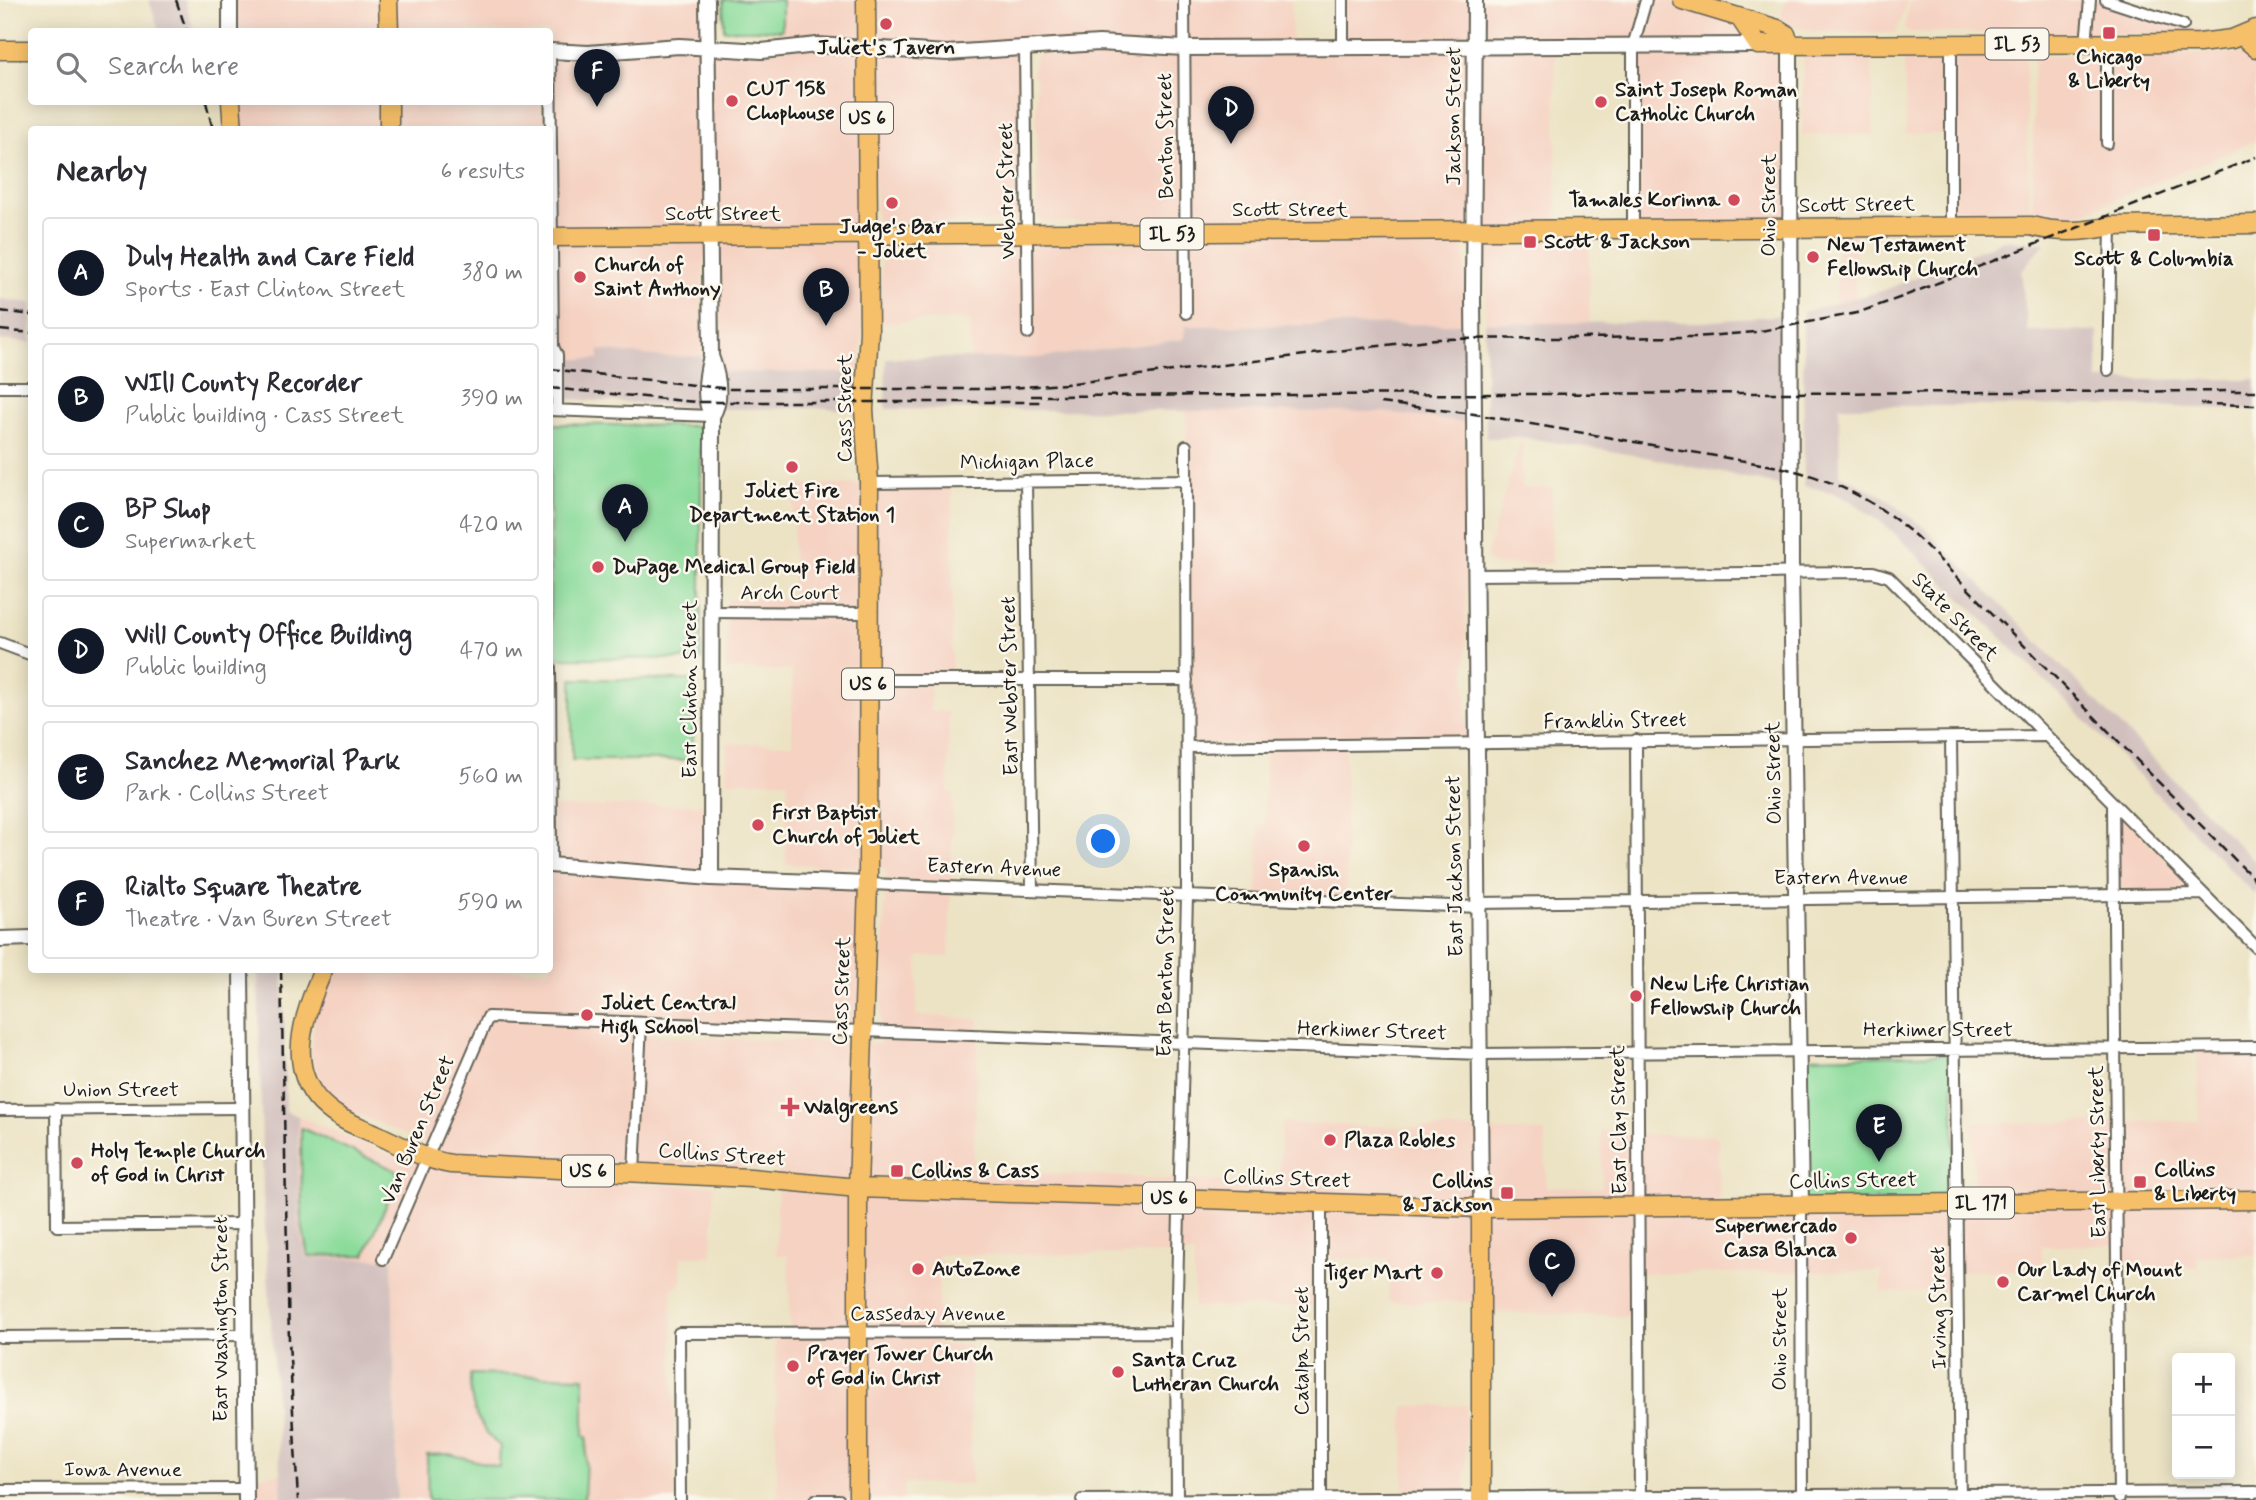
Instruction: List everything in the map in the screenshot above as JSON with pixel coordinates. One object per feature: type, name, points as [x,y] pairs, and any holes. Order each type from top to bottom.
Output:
[{"type":"main road","points":[[388,0],[388,28]]},
{"type":"main road","name":"Cass Street","points":[[858,1500],[858,1188],[868,884],[869,483],[864,377],[869,332],[866,0]]},
{"type":"main road","points":[[1682,0],[1777,29],[1786,34],[1790,45],[1759,45],[1740,18]]},
{"type":"main road","name":"IL 53","points":[[1790,45],[2208,43],[2251,37]]},
{"type":"main road","points":[[0,50],[28,50]]},
{"type":"main road","points":[[230,105],[233,126]]},
{"type":"main road","points":[[389,105],[389,126]]},
{"type":"main road","name":"Scott Street","points":[[553,237],[2031,226],[2070,230],[2111,226],[2256,224]]},
{"type":"main road","name":"Collins Street","points":[[322,973],[303,1020],[300,1047],[309,1086],[330,1111],[428,1158],[451,1164],[634,1172],[858,1188],[1481,1208],[2256,1200]]},
{"type":"main road","name":"East Jackson Street","points":[[1481,1208],[1481,1499]]},
{"type":"street","points":[[230,0],[230,28]]},
{"type":"street","name":"East Clinton Street","points":[[707,0],[711,356],[718,373],[718,407],[712,416],[711,878]]},
{"type":"street","name":"Benton Street","points":[[1184,0],[1186,313]]},
{"type":"street","points":[[1343,0],[1343,46]]},
{"type":"street","name":"Jackson Street","points":[[1475,0],[1475,232]]},
{"type":"street","points":[[1633,230],[1633,46],[1646,0]]},
{"type":"street","points":[[2086,44],[2090,0]]},
{"type":"street","points":[[2106,0],[2183,25]]},
{"type":"street","points":[[553,51],[599,52],[658,47],[762,51],[817,45],[947,53],[1099,43],[1184,48],[1759,45]]},
{"type":"street","points":[[1951,44],[1951,227]]},
{"type":"street","points":[[2107,44],[2107,143]]},
{"type":"street","name":"Ohio Street","points":[[1790,45],[1791,574],[1801,1205],[1802,1498]]},
{"type":"street","name":"Webster Street","points":[[1025,48],[1028,333]]},
{"type":"street","points":[[550,105],[550,126]]},
{"type":"street","points":[[2108,370],[2111,226]]},
{"type":"street","name":"East Jackson Street","points":[[1475,232],[1481,1208]]},
{"type":"street","points":[[553,352],[557,355],[553,410],[712,416]]},
{"type":"street","points":[[0,387],[28,387]]},
{"type":"street","name":"East Benton Street","points":[[1177,1500],[1176,1332],[1187,896],[1186,446]]},
{"type":"street","name":"Michigan Place","points":[[869,483],[1186,480]]},
{"type":"street","name":"East Webster Street","points":[[1026,481],[1032,890]]},
{"type":"street","name":"State Street","points":[[1476,575],[1873,572],[1889,577],[2256,947]]},
{"type":"street","name":"Arch Court","points":[[712,612],[869,613]]},
{"type":"street","points":[[0,643],[28,654]]},
{"type":"street","points":[[869,680],[1187,680]]},
{"type":"street","name":"Franklin Street","points":[[1187,747],[1477,741],[2044,736]]},
{"type":"street","name":"Irving Street","points":[[1951,738],[1960,1497]]},
{"type":"street","name":"East Clay Street","points":[[1636,740],[1640,1499]]},
{"type":"street","name":"East Liberty Street","points":[[2113,804],[2119,1497]]},
{"type":"street","name":"Eastern Avenue","points":[[553,865],[711,878],[1478,905],[1796,899],[1955,900],[2203,894]]},
{"type":"street","points":[[0,939],[28,938]]},
{"type":"street","name":"East Washington Street","points":[[241,973],[246,1495]]},
{"type":"street","name":"Herkimer Street","points":[[488,1017],[1480,1054],[2256,1048]]},
{"type":"street","name":"Van Buren Street","points":[[383,1259],[488,1017]]},
{"type":"street","points":[[634,1172],[641,1023]]},
{"type":"street","name":"Union Street","points":[[0,1110],[241,1108]]},
{"type":"street","points":[[56,1109],[57,1226],[243,1224]]},
{"type":"street","name":"Catalpa Street","points":[[1321,1203],[1321,1499]]},
{"type":"street","name":"Casseday Avenue","points":[[680,1500],[679,1332],[1176,1332]]},
{"type":"street","points":[[0,1336],[244,1335]]},
{"type":"street","name":"Iowa Avenue","points":[[0,1490],[246,1495]]},
{"type":"street","points":[[1082,1500],[2119,1497],[2256,1492]]},
{"type":"street","points":[[815,1500],[839,1500]]},
{"type":"shaded area","points":[[149,0],[185,0],[193,28],[158,28]]},
{"type":"shaded area","points":[[231,0],[387,0],[387,28],[232,28]]},
{"type":"shaded area","points":[[389,0],[706,0],[707,238],[702,283],[702,356],[663,357],[599,351],[599,359],[553,358],[553,126],[391,126],[390,105],[553,105],[553,28],[390,28]]},
{"type":"shaded area","points":[[782,0],[865,0],[868,235],[710,236],[709,51],[782,50]]},
{"type":"shaded area","points":[[867,0],[1291,0],[1292,46],[947,52],[868,47]]},
{"type":"shaded area","points":[[1342,0],[1475,0],[1475,46],[1555,46],[1557,233],[1589,234],[1590,323],[1485,323],[1487,241],[1551,234],[1472,231],[1394,234],[1464,243],[1466,324],[1185,326],[1185,338],[1039,358],[971,358],[970,319],[880,323],[882,244],[1183,241],[1182,222],[1043,222],[1037,215],[1036,80],[1032,73],[1037,53],[1046,51],[1052,56],[1111,50],[1154,57],[1166,52],[1341,47]]},
{"type":"shaded area","points":[[1477,0],[1645,0],[1633,45],[1476,45]]},
{"type":"shaded area","points":[[1646,0],[1680,0],[1740,19],[1758,44],[1790,45],[1790,230],[1633,230],[1634,46]]},
{"type":"shaded area","points":[[1786,0],[1908,0],[1896,33],[1810,31],[1779,21]]},
{"type":"shaded area","points":[[1910,0],[2100,0],[2183,26],[2219,32],[1908,32],[1904,28]]},
{"type":"shaded area","points":[[868,49],[1024,49],[1018,222],[880,223],[876,218]]},
{"type":"shaded area","points":[[2255,53],[2256,141],[2053,225],[2033,225],[2033,56]]},
{"type":"shaded area","points":[[1803,54],[1872,55],[1873,134],[1802,135]]},
{"type":"shaded area","points":[[2025,54],[2030,226],[1952,226],[1950,134],[1906,134],[1904,55]]},
{"type":"shaded area","points":[[233,105],[389,105],[389,126],[235,126]]},
{"type":"shaded area","points":[[1837,230],[1855,230],[1855,300],[1836,305]]},
{"type":"shaded area","points":[[867,237],[860,373],[721,372],[720,275],[710,238]]},
{"type":"shaded area","points":[[2004,240],[2045,243],[2021,271],[2028,332],[2098,331],[2098,380],[2256,379],[2256,410],[2145,406],[1839,406],[1840,474],[1883,496],[1925,528],[2256,863],[2256,896],[2073,708],[1889,528],[1854,503],[1832,492],[1804,486],[1803,312],[1885,290]]},
{"type":"shaded area","points":[[0,299],[28,303],[28,343],[0,340]]},
{"type":"shaded area","points":[[1784,315],[1784,486],[1641,456],[1522,437],[1486,438],[1485,323],[1702,322]]},
{"type":"shaded area","points":[[1466,324],[1466,423],[1382,412],[886,409],[885,405],[886,358],[1039,358],[1184,339],[1185,326]]},
{"type":"shaded area","points":[[599,350],[663,357],[702,356],[701,407],[563,399],[563,359],[599,359]]},
{"type":"shaded area","points":[[721,372],[860,373],[859,412],[827,408],[722,409]]},
{"type":"shaded area","points":[[1186,410],[1382,412],[1466,423],[1466,742],[1345,743],[1346,901],[1257,897],[1259,826],[1265,825],[1265,744],[1190,744]]},
{"type":"shaded area","points":[[1522,437],[1522,488],[1552,488],[1552,564],[1496,565],[1490,563],[1486,556]]},
{"type":"shaded area","points":[[952,483],[952,684],[931,684],[930,711],[949,712],[948,792],[953,793],[949,957],[919,956],[916,1015],[979,1019],[973,1170],[1279,1184],[1282,1123],[1545,1132],[1546,1187],[1602,1188],[1601,1130],[1625,1130],[1625,1134],[1718,1136],[1720,1215],[1974,1215],[1973,1123],[2199,1121],[2197,1048],[2256,1047],[2256,1255],[2198,1256],[2198,1268],[2119,1269],[2119,1245],[2042,1246],[2042,1271],[1958,1271],[1958,1291],[1882,1292],[1881,1271],[1635,1274],[1635,1317],[1495,1312],[1468,1302],[1389,1302],[1388,1259],[1322,1258],[1323,1306],[1194,1307],[1194,1254],[939,1255],[938,1345],[970,1344],[971,1484],[904,1484],[904,1500],[777,1500],[775,1331],[790,1331],[788,1255],[776,1255],[778,1170],[458,1155],[440,1150],[346,1109],[325,1093],[311,1056],[315,1011],[334,973],[553,973],[553,868],[865,887],[861,1028],[638,1020],[638,1035],[880,1044],[886,869],[785,864],[788,781],[726,781],[727,743],[792,744],[792,670],[727,670],[727,599],[792,599],[794,485]]},
{"type":"shaded area","points":[[705,804],[706,876],[553,863],[553,807]]},
{"type":"shaded area","points":[[2113,807],[2200,893],[2115,895]]},
{"type":"shaded area","points":[[258,973],[283,973],[286,1111],[298,1116],[299,1228],[306,1258],[392,1259],[397,1500],[282,1500],[263,1194]]},
{"type":"shaded area","points":[[298,1116],[408,1162],[624,1184],[714,1185],[712,1256],[681,1256],[681,1285],[672,1288],[675,1500],[398,1500],[392,1259],[304,1261],[299,1228]]},
{"type":"shaded area","points":[[1466,1405],[1465,1500],[1404,1500],[1404,1406]]},
{"type":"shaded area","points":[[280,1474],[282,1500],[247,1500],[247,1476]]},
{"type":"green space","points":[[723,0],[782,0],[782,30],[724,30]]},
{"type":"green space","points":[[553,424],[701,426],[701,659],[553,658]]},
{"type":"green space","points":[[572,679],[693,680],[693,760],[572,760]]},
{"type":"green space","points":[[1953,1054],[1955,1201],[1804,1201],[1801,1057]]},
{"type":"green space","points":[[301,1128],[397,1171],[398,1177],[365,1255],[308,1256],[302,1225]]},
{"type":"green space","points":[[470,1374],[584,1377],[584,1436],[587,1437],[584,1500],[428,1500],[427,1455],[449,1454],[499,1467],[500,1446],[485,1431],[476,1414],[471,1395]]},
{"type":"railway","points":[[176,0],[186,28]]},
{"type":"railway","points":[[207,105],[212,126]]},
{"type":"railway","points":[[553,369],[730,389],[995,389],[1066,384],[1436,339],[1696,337],[1755,332],[1857,313],[2256,157]]},
{"type":"railway","points":[[0,311],[28,314]]},
{"type":"railway","points":[[0,330],[28,333]]},
{"type":"railway","points":[[553,388],[696,402],[1042,402]]},
{"type":"railway","points":[[1031,396],[2256,391]]},
{"type":"railway","points":[[1381,403],[1474,414],[1773,466],[1816,477],[1874,504],[1925,545],[2256,881]]},
{"type":"railway","points":[[2200,404],[2256,405]]},
{"type":"railway","points":[[281,973],[289,1341],[298,1500]]},
{"type":"place","name":"Juliet's Tavern","points":[[886,24]]},
{"type":"place","name":"Chicago & Liberty","points":[[2109,33]]},
{"type":"place","name":"CUT 158 Chophouse","points":[[732,101]]},
{"type":"place","name":"Saint Joseph Roman Catholic Church","points":[[1601,102]]},
{"type":"place","name":"Rialto Square Theatre","points":[[597,107]]},
{"type":"place","name":"Will County Office Building","points":[[1231,144]]},
{"type":"place","name":"Tamales Korinna","points":[[1734,200]]},
{"type":"place","name":"Judge's Bar - Joliet","points":[[892,203]]},
{"type":"place","name":"Scott & Columbia","points":[[2154,235]]},
{"type":"place","name":"Scott & Jackson","points":[[1530,242]]},
{"type":"place","name":"New Testament Fellowship Church","points":[[1813,257]]},
{"type":"place","name":"Church of Saint Anthony","points":[[580,277]]},
{"type":"place","name":"WIll County Recorder","points":[[826,326]]},
{"type":"place","name":"Joliet Fire Department Station 1","points":[[792,467]]},
{"type":"place","name":"Duly Health and Care Field","points":[[625,542]]},
{"type":"place","name":"DuPage Medical Group Field","points":[[598,567]]},
{"type":"place","name":"First Baptist Church of Joliet","points":[[758,825]]},
{"type":"place","name":"Spanish Community Center","points":[[1304,846]]},
{"type":"place","name":"New Life Christian Fellowship Church","points":[[1636,996]]},
{"type":"place","name":"Joliet Central High School","points":[[587,1015]]},
{"type":"place","name":"Walgreens","points":[[790,1107]]},
{"type":"place","name":"Plaza Robles","points":[[1330,1140]]},
{"type":"place","name":"Sanchez Memorial Park","points":[[1879,1162]]},
{"type":"place","name":"Holy Temple Church of God in Christ","points":[[77,1163]]},
{"type":"place","name":"Collins & Cass","points":[[897,1171]]},
{"type":"place","name":"Collins & Liberty","points":[[2140,1182]]},
{"type":"place","name":"Collins & Jackson","points":[[1507,1193]]},
{"type":"place","name":"Supermercado Casa Blanca","points":[[1851,1238]]},
{"type":"place","name":"AutoZone","points":[[918,1269]]},
{"type":"place","name":"Tiger Mart","points":[[1437,1273]]},
{"type":"place","name":"Our Lady of Mount Carmel Church","points":[[2003,1282]]},
{"type":"place","name":"BP Shop","points":[[1552,1297]]},
{"type":"place","name":"Prayer Tower Church of God in Christ","points":[[793,1366]]},
{"type":"place","name":"Santa Cruz Lutheran Church","points":[[1118,1372]]}]
